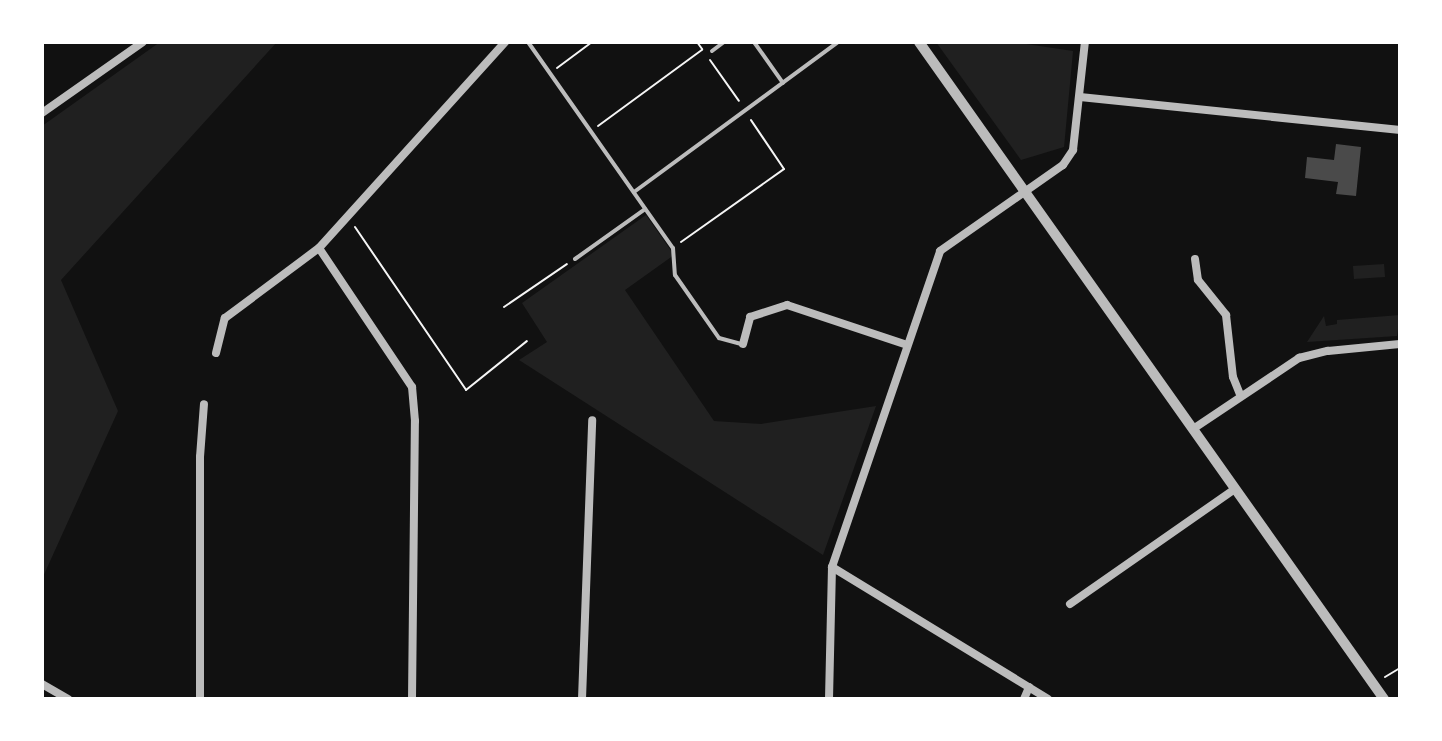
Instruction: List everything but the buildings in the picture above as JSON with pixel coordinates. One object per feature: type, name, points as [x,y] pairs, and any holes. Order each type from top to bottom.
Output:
[{"type":"street","points":[[42,113],[143,42]]},
{"type":"street","points":[[216,353],[225,318],[319,248],[505,42]]},
{"type":"street","points":[[919,42],[1384,699]]},
{"type":"street","points":[[829,699],[832,567],[940,251],[1063,165],[1073,150],[1085,42]]},
{"type":"street","points":[[1080,97],[1400,130]]},
{"type":"street","points":[[319,248],[412,387],[415,421],[412,699]]},
{"type":"street","points":[[1195,259],[1198,280],[1226,315],[1233,377],[1240,394]]},
{"type":"street","points":[[743,344],[750,317],[787,305],[907,345]]},
{"type":"street","points":[[1193,429],[1240,394],[1299,358],[1328,351],[1400,344]]},
{"type":"street","points":[[200,699],[200,457],[204,404]]},
{"type":"street","points":[[582,699],[592,420]]},
{"type":"street","points":[[1070,604],[1235,489]]},
{"type":"street","points":[[832,567],[1048,699]]},
{"type":"street","points":[[42,684],[68,699]]},
{"type":"street","points":[[1024,699],[1029,687]]},
{"type":"lane","points":[[528,42],[673,248],[675,275],[719,338],[743,344]]},
{"type":"lane","points":[[712,51],[724,42]]},
{"type":"lane","points":[[754,42],[783,83]]},
{"type":"lane","points":[[633,192],[838,42]]},
{"type":"lane","points":[[575,259],[646,209]]},
{"type":"path","points":[[549,73],[592,42]]},
{"type":"path","points":[[673,248],[784,169],[697,42]]},
{"type":"path","points":[[591,131],[702,50]]},
{"type":"path","points":[[347,215],[466,390],[527,341]]},
{"type":"path","points":[[504,307],[575,259]]},
{"type":"path","points":[[1374,684],[1400,668]]},
{"type":"shaded area","points":[[160,42],[277,42],[61,280],[118,411],[42,579],[42,126]]},
{"type":"shaded area","points":[[936,42],[1012,42],[1073,51],[1064,147],[1021,160]]},
{"type":"shaded area","points":[[646,215],[674,255],[625,290],[714,421],[761,424],[876,406],[823,555],[519,360],[547,342],[522,303]]},
{"type":"shaded area","points":[[1384,264],[1385,277],[1354,279],[1353,266]]},
{"type":"shaded area","points":[[1400,315],[1397,336],[1307,342],[1324,316],[1326,326],[1337,324],[1337,320]]}]
